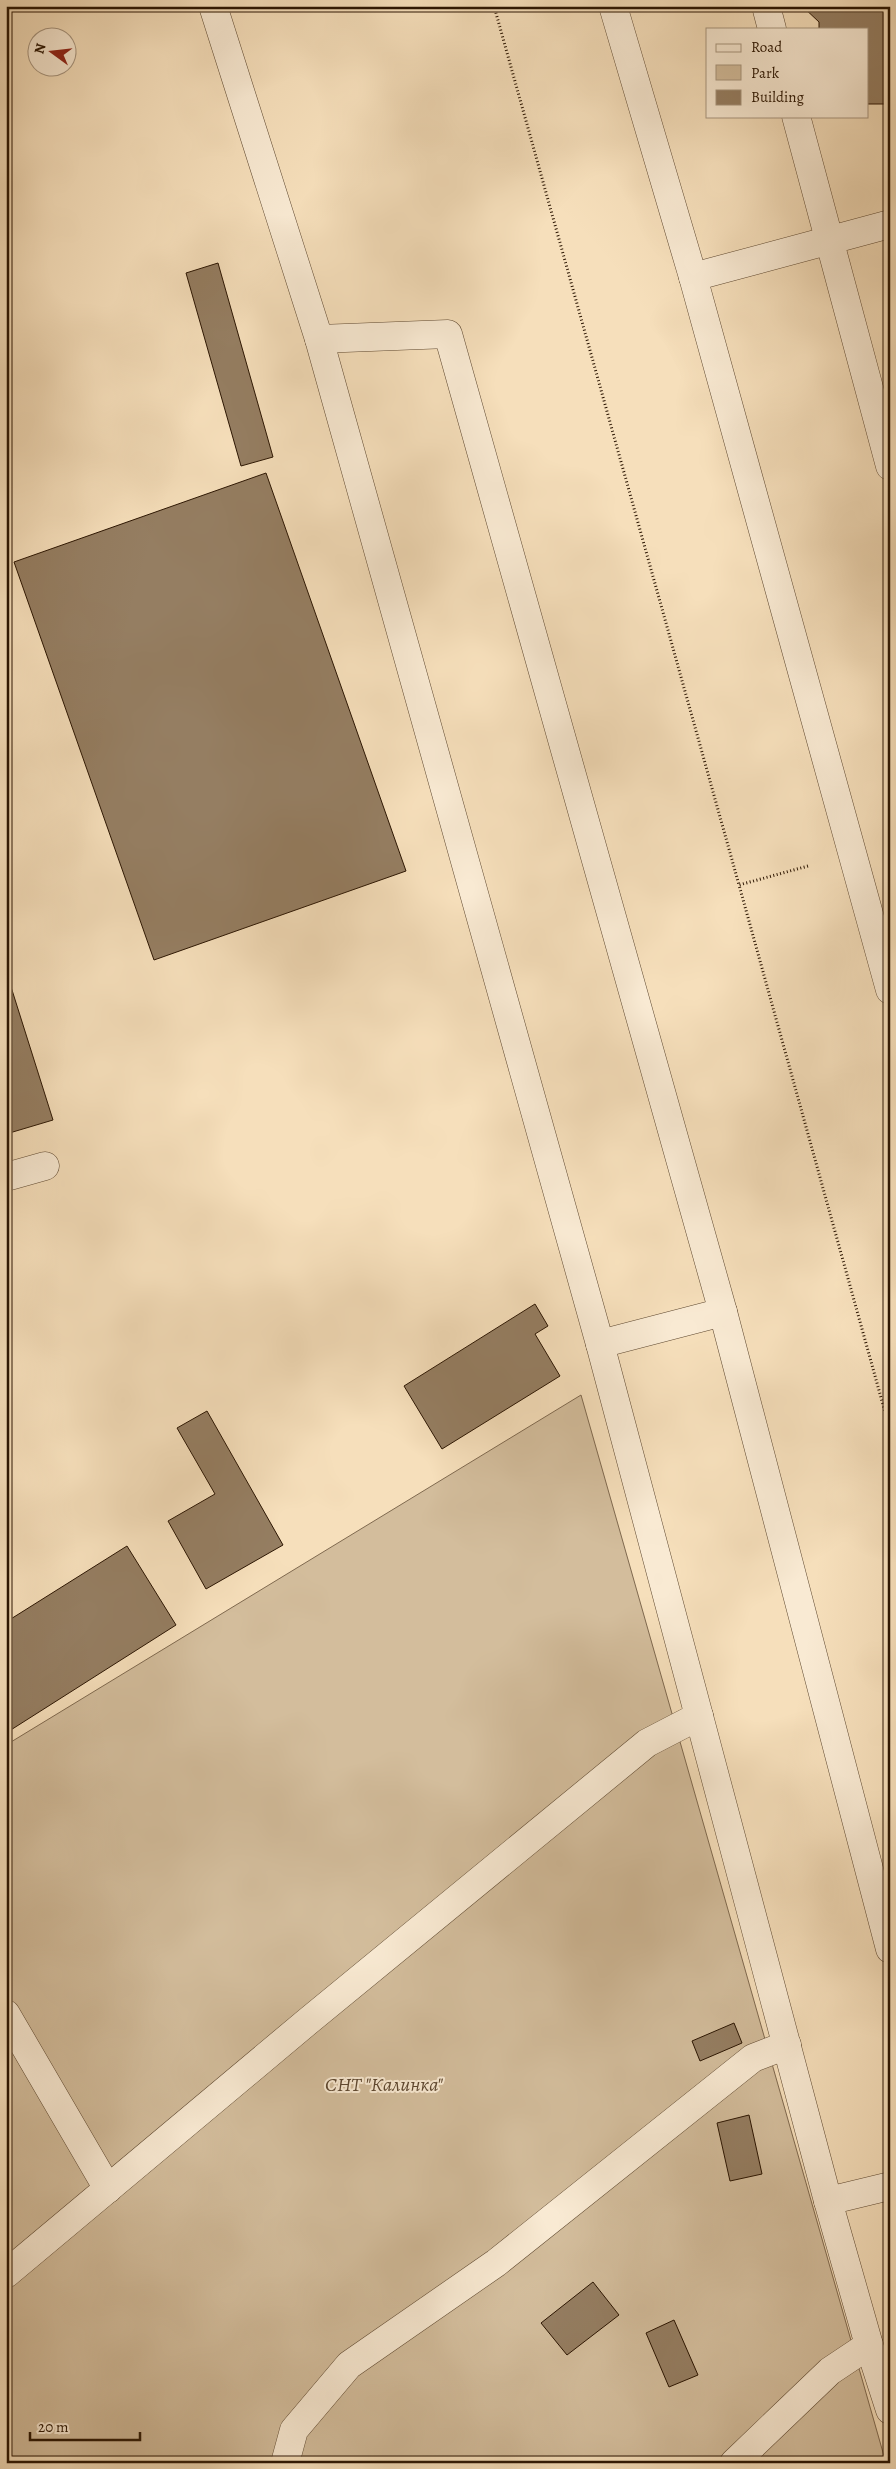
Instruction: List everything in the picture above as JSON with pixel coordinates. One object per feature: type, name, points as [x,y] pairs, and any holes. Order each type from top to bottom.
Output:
[{"type":"street","points":[[213,6],[319,339],[600,1344],[828,2201],[869,2345],[890,2410]]},
{"type":"street","points":[[614,6],[882,934],[890,990]]},
{"type":"street","points":[[766,6],[772,28]]},
{"type":"street","points":[[797,118],[890,466]]},
{"type":"street","points":[[693,277],[890,224]]},
{"type":"street","points":[[319,339],[448,334],[723,1312],[890,1949]]},
{"type":"street","points":[[6,1178],[45,1166]]},
{"type":"street","points":[[600,1344],[723,1312]]},
{"type":"street","points":[[6,2274],[307,2022],[647,1742],[699,1716]]},
{"type":"street","points":[[6,2014],[108,2189]]},
{"type":"street","points":[[285,2463],[294,2430],[349,2365],[496,2263],[753,2058],[787,2045]]},
{"type":"street","points":[[828,2201],[890,2186]]},
{"type":"street","points":[[734,2463],[830,2370],[869,2345]]},
{"type":"path","points":[[494,6],[890,1430]]},
{"type":"path","points":[[739,884],[808,866]]},
{"type":"green space","name":"СНТ \"Калинка\"","points":[[581,1395],[886,2463],[6,2463],[6,1745]]},
{"type":"building","points":[[802,6],[890,6],[890,104],[868,104],[868,28],[819,28],[819,22]]},
{"type":"building","points":[[218,263],[273,457],[241,466],[186,273]]},
{"type":"building","points":[[266,473],[406,871],[154,960],[14,562]]},
{"type":"building","points":[[6,971],[53,1120],[6,1134]]},
{"type":"building","points":[[535,1304],[548,1326],[535,1334],[560,1376],[442,1449],[404,1386]]},
{"type":"building","points":[[207,1411],[283,1545],[206,1589],[168,1521],[215,1494],[177,1428]]},
{"type":"building","points":[[127,1546],[176,1625],[6,1733],[6,1622]]},
{"type":"building","points":[[734,2023],[742,2043],[700,2061],[692,2041]]},
{"type":"building","points":[[749,2115],[762,2174],[730,2181],[717,2123]]},
{"type":"building","points":[[593,2282],[619,2315],[567,2355],[541,2323]]},
{"type":"building","points":[[674,2320],[698,2375],[669,2387],[646,2333]]}]
